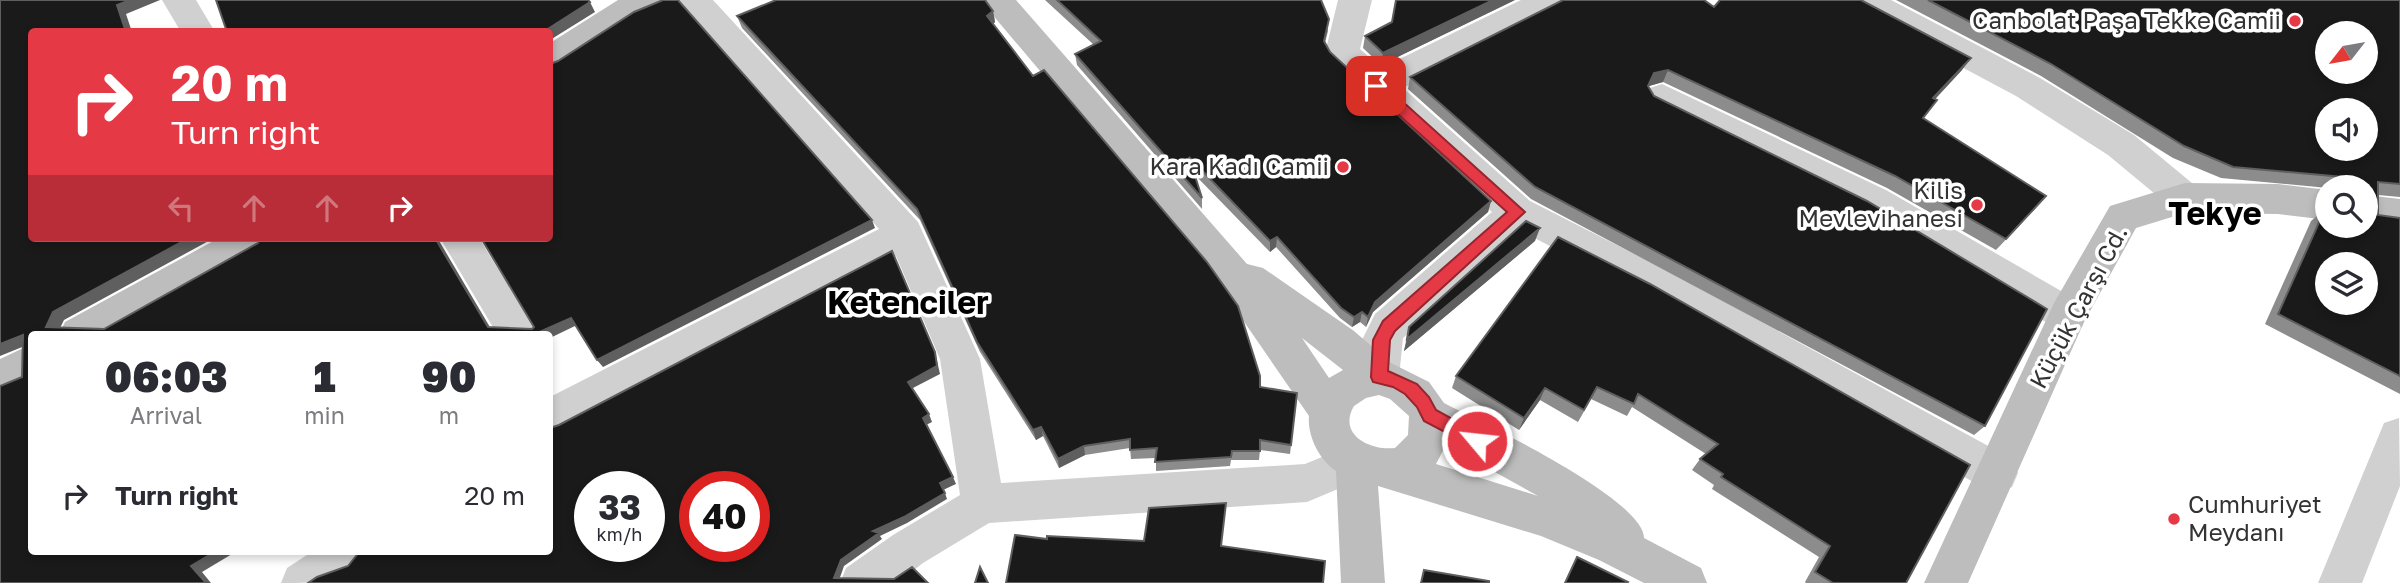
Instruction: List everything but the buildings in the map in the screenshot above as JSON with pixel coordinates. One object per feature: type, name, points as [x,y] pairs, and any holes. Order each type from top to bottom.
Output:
[{"type":"street","points":[[179,0],[196,28]]},
{"type":"street","points":[[694,0],[905,233],[960,359],[983,504]]},
{"type":"street","points":[[997,0],[1222,260],[1294,358],[1328,410]]},
{"type":"street","points":[[1355,0],[1342,53],[1517,212],[1658,284],[1997,473]]},
{"type":"street","points":[[1376,86],[1550,0]]},
{"type":"street","points":[[1863,0],[2028,87],[2121,145],[2185,198]]},
{"type":"street","points":[[553,57],[623,5]]},
{"type":"street","points":[[1662,97],[1872,200],[2068,315]]},
{"type":"street","name":"Küçük Çarşı Cd.","points":[[1946,583],[2068,315],[2123,218],[2185,198],[2278,199],[2315,203]]},
{"type":"street","points":[[2378,211],[2400,214]]},
{"type":"street","points":[[1379,377],[1382,340],[1389,326],[1517,212]]},
{"type":"street","points":[[554,404],[905,233]]},
{"type":"street","points":[[84,331],[245,242]]},
{"type":"street","points":[[461,242],[516,331]]},
{"type":"street","points":[[1222,260],[1340,343],[1379,377]]},
{"type":"street","points":[[0,379],[28,363]]},
{"type":"street","points":[[862,583],[908,549],[983,504],[1307,483],[1373,466],[1405,465],[1418,456],[1426,444],[1431,430],[1430,416],[1423,402],[1411,389],[1396,380],[1379,377],[1361,378],[1346,385],[1334,396],[1328,410],[1328,426],[1333,440],[1343,453],[1373,466],[1560,522],[1668,578]]},
{"type":"street","points":[[1430,416],[1571,492],[1668,578]]},
{"type":"street","points":[[2340,583],[2399,436]]},
{"type":"street","points":[[1363,583],[1373,466]]},
{"type":"street","points":[[303,583],[344,555]]},
{"type":"place","name":"Canbolat Paşa Tekke Camii","points":[[2295,21]]},
{"type":"place","name":"Kara Kadı Camii","points":[[1343,167]]},
{"type":"place","name":"Kilis Mevlevihanesi","points":[[1977,205]]},
{"type":"place","name":"Cumhuriyet Meydanı","points":[[2174,519]]},
{"type":"district","name":"Tekye","points":[[2215,214]]},
{"type":"district","name":"Ketenciler","points":[[908,303]]},
{"type":"route","points":[[1376,86],[1517,212],[1389,326],[1382,340],[1379,377],[1396,380],[1411,389],[1423,402],[1430,416],[1477,441]]}]
